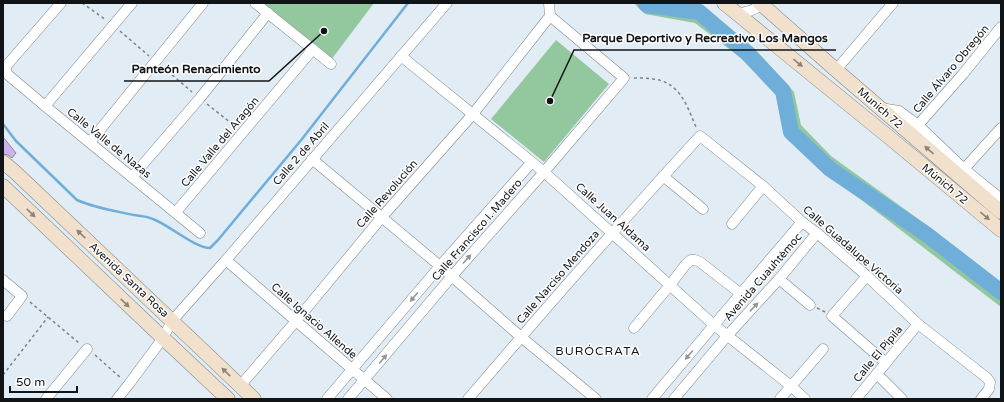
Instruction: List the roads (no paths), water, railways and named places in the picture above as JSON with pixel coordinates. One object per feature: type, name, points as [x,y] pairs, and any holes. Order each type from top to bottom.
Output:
[{"type":"main road","name":"Munich 72","points":[[724,3],[890,138]]},
{"type":"main road","name":"Munich 72","points":[[762,3],[836,70],[1001,212]]},
{"type":"main road","name":"Múnich 72","points":[[890,138],[1001,230]]},
{"type":"main road","name":"Avenida Santa Rosa","points":[[3,162],[254,399]]},
{"type":"main road","name":"Avenida Santa Rosa","points":[[3,187],[228,399]]},
{"type":"street","name":"Calle Valle de Nazas","points":[[61,3],[7,65],[7,74],[200,233]]},
{"type":"street","points":[[45,106],[132,3]]},
{"type":"street","points":[[90,142],[203,3]]},
{"type":"street","points":[[255,3],[331,64]]},
{"type":"street","name":"Calle 2 de Abril","points":[[123,392],[163,338],[172,321],[447,3]]},
{"type":"street","points":[[549,3],[550,16]]},
{"type":"street","points":[[737,13],[754,10],[762,3]]},
{"type":"street","points":[[836,70],[894,3]]},
{"type":"street","points":[[132,177],[200,98],[268,13]]},
{"type":"street","name":"Calle Francisco I. Madero","points":[[348,399],[452,276],[544,172],[624,78],[550,16]]},
{"type":"street","name":"Calle Revolución","points":[[240,386],[382,217],[473,114],[550,16]]},
{"type":"street","name":"Calle Álvaro Obregón","points":[[918,125],[964,74],[1001,27]]},
{"type":"street","name":"Calle Valle del Aragón","points":[[176,212],[313,49]]},
{"type":"street","name":"Calle Juan Aldama","points":[[401,56],[544,172],[714,325],[806,399]]},
{"type":"street","points":[[880,108],[899,111],[918,125],[964,169],[1001,199]]},
{"type":"street","points":[[964,169],[1001,128]]},
{"type":"street","name":"Calle Narciso Mendoza","points":[[468,399],[612,233],[700,136]]},
{"type":"street","name":"Calle Guadalupe Victoria","points":[[700,136],[763,186],[802,222],[817,233],[866,276],[918,324],[987,378],[990,382],[989,389],[980,399]]},
{"type":"street","points":[[312,159],[596,399]]},
{"type":"street","name":"Calle Francisco I. Madero","points":[[327,399],[440,266],[532,162]]},
{"type":"street","points":[[3,187],[16,173]]},
{"type":"street","points":[[663,176],[702,209]]},
{"type":"street","points":[[732,224],[763,186]]},
{"type":"street","name":"Avenida Cuauhtèmoc","points":[[652,399],[802,222]]},
{"type":"street","name":"Avenida Cuauhtèmoc","points":[[674,399],[727,336],[779,279],[817,233]]},
{"type":"street","name":"Calle Ignacio Allende","points":[[226,260],[387,399]]},
{"type":"street","points":[[634,328],[686,264],[691,260],[700,262],[741,294]]},
{"type":"street","points":[[866,276],[838,308],[835,319],[886,363]]},
{"type":"street","points":[[779,279],[810,304]]},
{"type":"street","points":[[3,280],[22,296],[6,316]]},
{"type":"street","name":"Calle El Pipila","points":[[856,399],[918,324]]},
{"type":"street","points":[[46,399],[87,349]]},
{"type":"street","points":[[780,399],[823,349]]},
{"type":"street","points":[[877,374],[902,399]]},
{"type":"street","points":[[123,392],[131,399]]},
{"type":"waterway","points":[[3,124],[16,141],[77,200],[105,209],[151,218],[197,244],[210,248],[302,139],[408,3]]},
{"type":"waterway","points":[[645,3],[647,5],[699,12],[748,54],[783,91],[791,132],[830,169],[926,234],[1001,292]]},
{"type":"place","name":"Panteón Renacimiento","points":[[324,31]]},
{"type":"place","name":"Parque Deportivo y Recreativo Los Mangos","points":[[550,101]]},
{"type":"district","name":"BURÓCRATA","points":[[598,351]]}]
